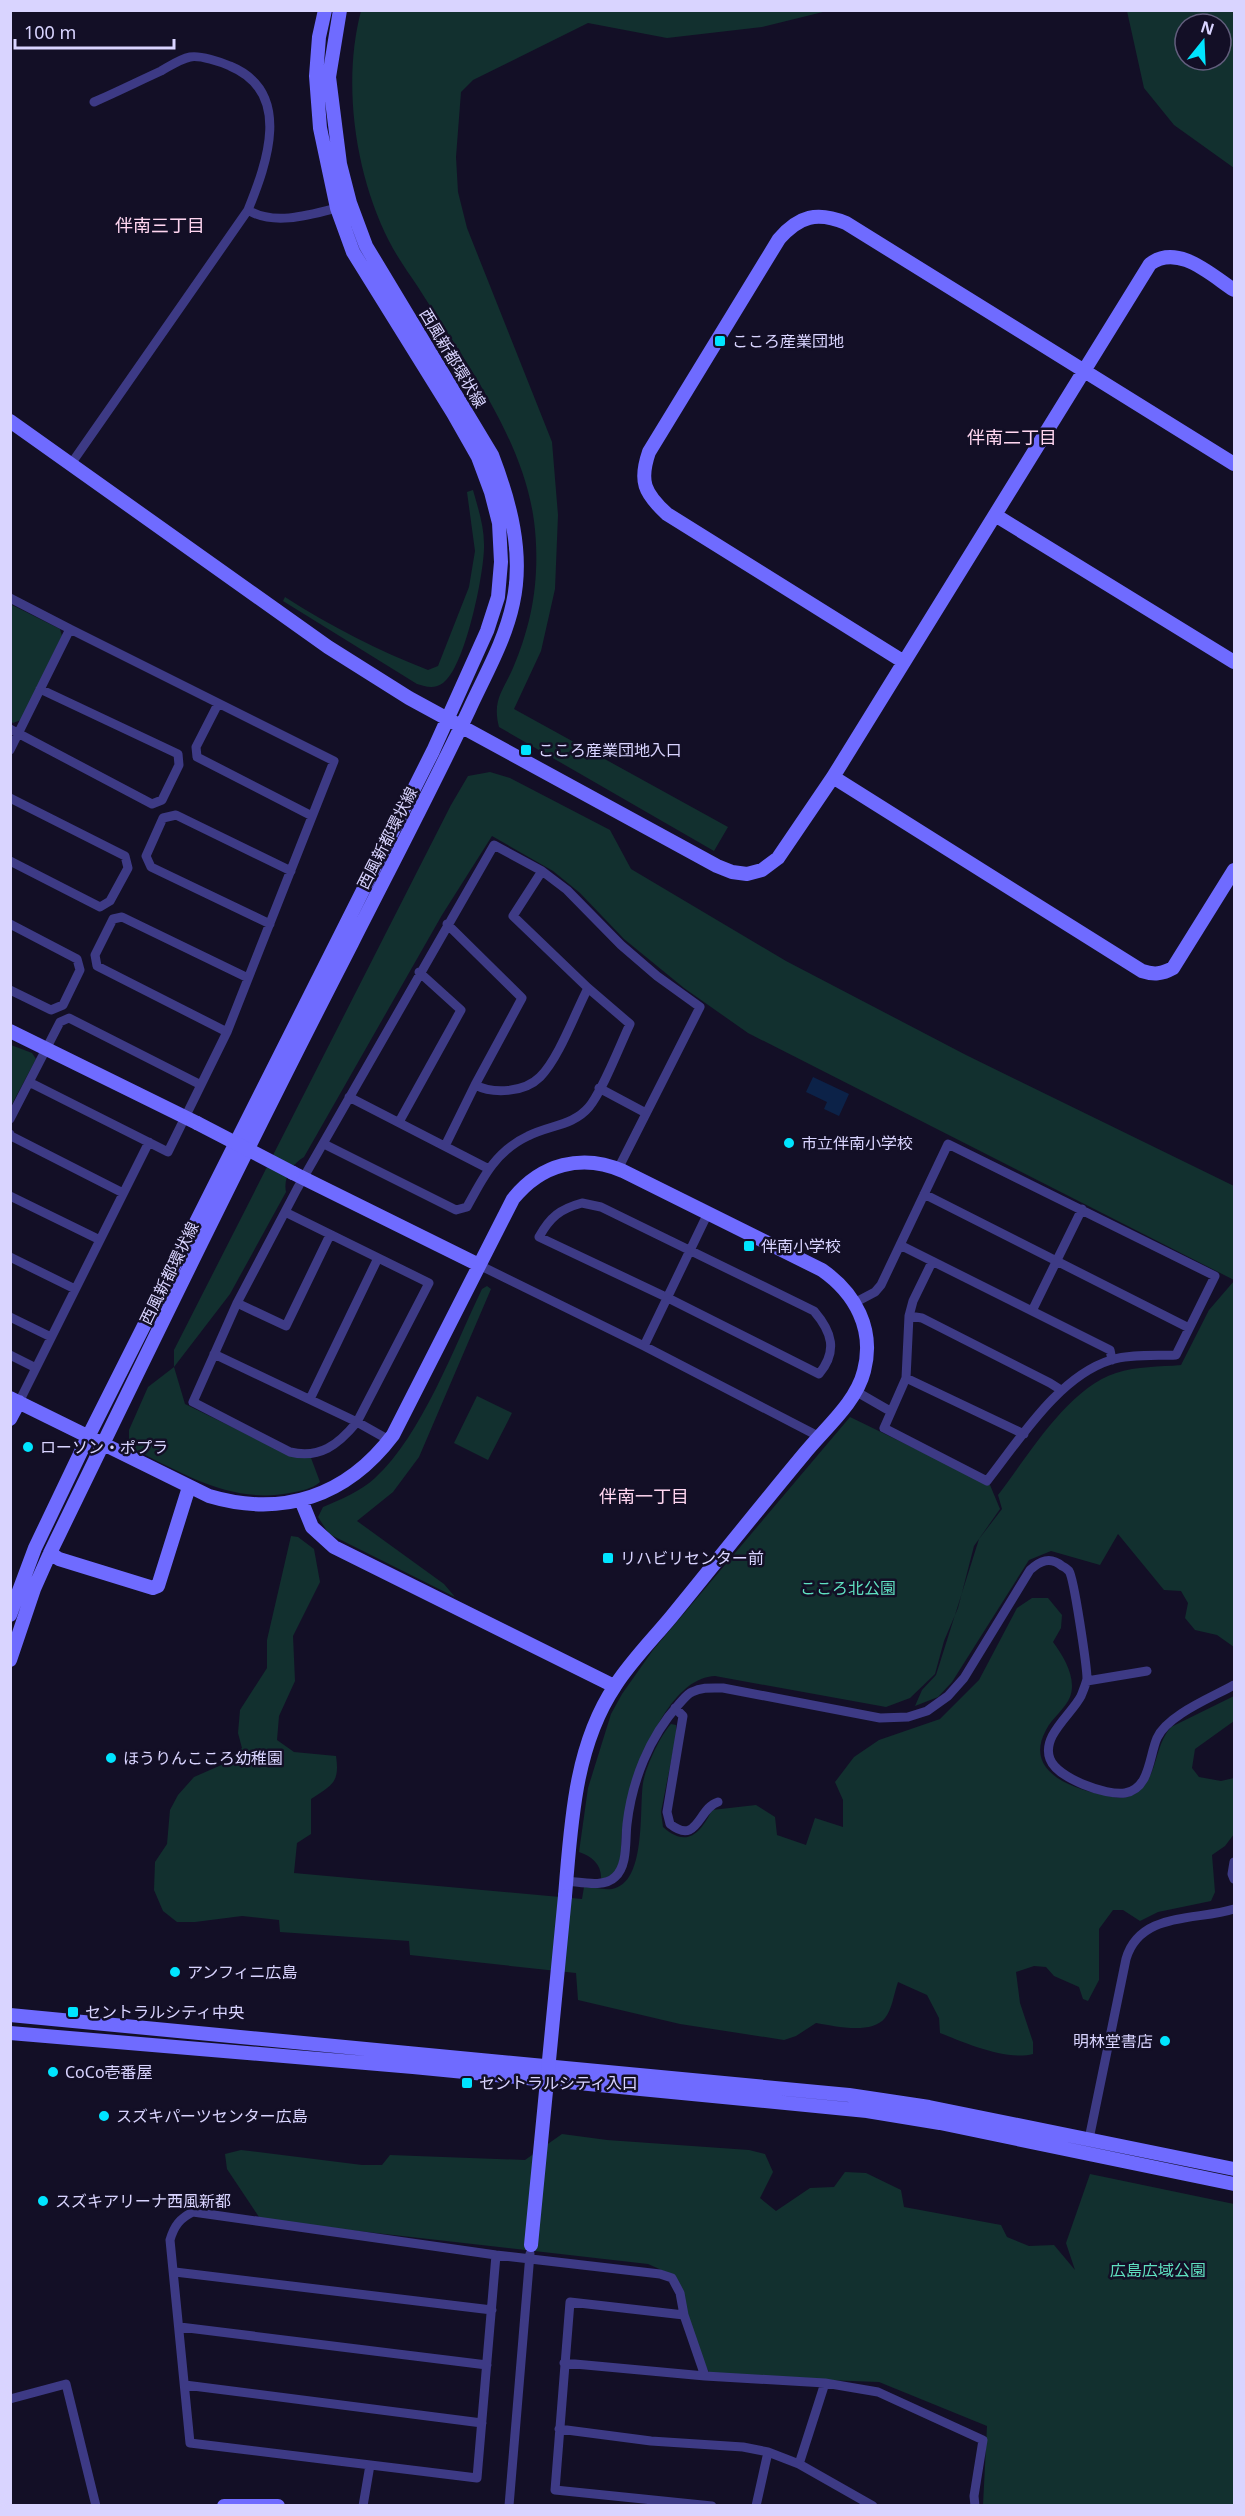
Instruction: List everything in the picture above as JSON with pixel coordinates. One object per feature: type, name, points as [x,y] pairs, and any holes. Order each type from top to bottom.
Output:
[{"type":"street","name":"西風新都環状線","points":[[10,1615],[35,1548],[88,1437],[449,718],[487,631],[498,597],[501,562],[499,524],[491,492],[478,457],[353,252],[337,208],[320,128],[318,107],[319,37],[325,10]]},
{"type":"street","name":"西風新都環状線","points":[[10,1660],[34,1589],[50,1553],[315,1014],[462,724],[503,636],[513,602],[517,566],[514,529],[505,490],[492,455],[366,246],[350,203],[340,164],[330,77],[340,10]]},
{"type":"street","points":[[70,464],[248,210],[261,180],[269,149],[270,119],[265,97],[254,81],[242,71],[224,63],[192,56],[94,102]]},
{"type":"street","points":[[248,210],[257,216],[289,218],[337,208]]},
{"type":"street","points":[[904,663],[667,514],[651,500],[645,486],[643,469],[649,452],[779,239],[789,228],[802,220],[817,216],[831,217],[846,223],[1234,464]]},
{"type":"street","points":[[10,421],[328,647],[409,698],[462,724],[717,866],[747,874],[762,870],[778,858],[833,777],[1150,264],[1158,258],[1175,256],[1184,259],[1234,290]]},
{"type":"street","points":[[995,514],[1234,662]]},
{"type":"street","points":[[10,598],[334,761],[227,1032],[201,1085],[191,1121],[168,1152],[29,1082]]},
{"type":"street","points":[[10,750],[14,732],[40,689],[70,629]]},
{"type":"street","points":[[14,732],[152,804],[162,800],[179,765],[178,754],[40,689]]},
{"type":"street","points":[[218,704],[196,747],[197,758],[312,816]]},
{"type":"street","points":[[833,777],[1142,971],[1152,974],[1163,973],[1173,968],[1234,870]]},
{"type":"street","points":[[10,798],[125,856],[128,867],[110,901],[100,907],[10,861]]},
{"type":"street","points":[[270,924],[151,867],[146,856],[163,818],[176,815],[291,871]]},
{"type":"street","points":[[285,1212],[429,1283],[357,1422],[347,1433],[316,1455],[290,1452],[193,1402],[237,1304],[285,1212],[298,1176],[324,1144],[419,972],[494,845],[542,871],[567,890],[621,945],[700,1007],[644,1112],[618,1168]]},
{"type":"street","points":[[324,1144],[456,1210],[467,1207],[487,1168],[508,1148],[529,1135],[573,1121],[590,1106],[630,1024],[588,988],[513,916],[542,871]]},
{"type":"street","points":[[227,1032],[97,966],[95,956],[113,920],[122,917],[248,978]]},
{"type":"street","points":[[10,924],[77,959],[80,970],[63,1005],[51,1010],[10,990]]},
{"type":"street","points":[[445,1146],[522,999],[447,924]]},
{"type":"street","points":[[399,1122],[461,1010],[419,972]]},
{"type":"street","points":[[475,1085],[484,1089],[505,1090],[524,1087],[538,1080],[548,1068],[588,988]]},
{"type":"street","points":[[10,1119],[60,1022],[69,1018],[201,1085]]},
{"type":"street","points":[[10,1031],[644,1346],[818,1436]]},
{"type":"street","points":[[599,1088],[644,1112]]},
{"type":"street","points":[[349,1096],[487,1168]]},
{"type":"street","points":[[10,1134],[123,1193]]},
{"type":"street","points":[[10,1419],[15,1400],[36,1368],[149,1142]]},
{"type":"street","points":[[856,1302],[875,1292],[881,1285],[948,1144],[1215,1276],[1176,1354],[1112,1359],[1061,1390],[987,1481],[884,1428],[906,1378],[909,1316],[913,1301],[932,1262]]},
{"type":"street","points":[[15,1400],[209,1496],[246,1504],[265,1505],[301,1500],[321,1494],[354,1476],[369,1464],[389,1440],[402,1419],[513,1199],[520,1190],[540,1174],[557,1166],[575,1162],[600,1163],[618,1168],[822,1270],[837,1280],[856,1302],[865,1326],[867,1341],[864,1370],[857,1392],[818,1436],[614,1686],[594,1729],[582,1765],[575,1799],[566,1881],[530,2251],[509,2505]]},
{"type":"street","points":[[924,1194],[1189,1328]]},
{"type":"street","points":[[10,1196],[100,1240]]},
{"type":"street","points":[[582,1203],[601,1207],[814,1311],[827,1326],[831,1345],[826,1365],[819,1374],[668,1298],[539,1237],[548,1220],[563,1208],[582,1203]]},
{"type":"street","points":[[1032,1311],[1082,1209]]},
{"type":"street","points":[[644,1346],[708,1213]]},
{"type":"street","points":[[237,1304],[286,1326],[330,1235]]},
{"type":"street","points":[[900,1245],[1110,1350],[1112,1359]]},
{"type":"street","points":[[10,1257],[75,1289]]},
{"type":"street","points":[[310,1399],[378,1258]]},
{"type":"street","points":[[909,1316],[932,1324],[1061,1390]]},
{"type":"street","points":[[10,1317],[51,1337]]},
{"type":"street","points":[[214,1354],[357,1422],[389,1440]]},
{"type":"street","points":[[10,1355],[36,1368]]},
{"type":"street","points":[[906,1378],[1024,1434]]},
{"type":"street","points":[[857,1392],[890,1411]]},
{"type":"street","points":[[50,1553],[59,1559],[153,1588],[158,1586],[189,1487]]},
{"type":"street","points":[[301,1500],[312,1527],[334,1547],[614,1686]]},
{"type":"street","points":[[566,1881],[606,1882],[618,1874],[623,1861],[634,1785],[650,1745],[675,1708],[690,1692],[706,1687],[723,1688],[880,1718],[908,1717],[927,1711],[948,1696],[964,1677],[1030,1570],[1039,1562],[1049,1560],[1060,1563],[1070,1572],[1084,1647],[1087,1681],[1073,1710],[1056,1729],[1050,1743],[1049,1757],[1056,1770],[1069,1778],[1109,1792],[1123,1793],[1135,1790],[1144,1779],[1157,1737],[1164,1725],[1234,1685]]},
{"type":"street","points":[[1087,1681],[1147,1671]]},
{"type":"street","points":[[675,1708],[683,1716],[667,1812],[670,1824],[683,1830],[694,1828],[710,1806],[718,1802]]},
{"type":"street","points":[[1234,1862],[1232,1874],[1234,1879]]},
{"type":"street","points":[[1089,2139],[1126,1959],[1133,1943],[1147,1930],[1161,1923],[1234,1909]]},
{"type":"street","points":[[10,2015],[828,2092],[929,2107],[1234,2169]]},
{"type":"street","points":[[10,2033],[460,2072],[867,2111],[940,2122],[1234,2184]]},
{"type":"street","points":[[496,2255],[477,2478],[190,2443],[175,2272],[170,2240],[173,2230],[182,2217],[193,2212],[496,2255],[530,2251],[660,2274],[672,2278],[680,2293],[684,2315],[705,2376]]},
{"type":"street","points":[[175,2272],[492,2310]]},
{"type":"street","points":[[684,2315],[570,2302],[555,2490],[712,2505]]},
{"type":"street","points":[[180,2327],[487,2365]]},
{"type":"street","points":[[564,2363],[705,2376],[825,2383],[878,2392],[983,2440],[974,2496],[975,2505]]},
{"type":"street","points":[[799,2464],[825,2383]]},
{"type":"street","points":[[10,2399],[66,2384],[96,2505]]},
{"type":"street","points":[[185,2385],[482,2423]]},
{"type":"street","points":[[559,2429],[651,2441],[743,2447],[768,2452],[799,2464],[873,2505]]},
{"type":"street","points":[[756,2505],[768,2452]]},
{"type":"street","points":[[363,2505],[370,2465]]},
{"type":"street","points":[[224,2505],[278,2505]]},
{"type":"green space","points":[[361,11],[827,11],[762,27],[667,38],[588,23],[473,80],[461,92],[456,157],[458,192],[467,228],[552,442],[558,515],[555,589],[541,651],[514,709],[728,827],[714,851],[499,727],[498,703],[527,629],[532,605],[536,569],[534,521],[528,490],[504,429],[471,370],[392,247],[377,215],[360,158],[355,128],[353,68],[355,39]]},
{"type":"green space","points":[[1127,11],[1234,11],[1234,168],[1174,125],[1144,88]]},
{"type":"green space","points":[[473,490],[484,537],[481,575],[472,618],[459,659],[451,674],[440,685],[430,687],[417,684],[283,601],[285,597],[337,628],[410,663],[428,670],[438,666],[469,587],[475,551],[467,492]]},
{"type":"green space","points":[[10,604],[60,629],[62,636],[21,720],[13,723],[10,721]]},
{"type":"green space","points":[[490,772],[510,778],[610,830],[631,869],[786,961],[966,1055],[1234,1186],[1234,1280],[748,1033],[684,988],[624,939],[580,893],[553,871],[492,836],[442,915],[304,1157],[289,1172],[286,1192],[230,1294],[174,1367],[174,1350],[451,805],[468,776]]},
{"type":"green space","points":[[11,1045],[32,1053],[36,1059],[11,1106]]},
{"type":"green space","points":[[1234,1281],[1234,1647],[1217,1635],[1195,1630],[1185,1618],[1188,1603],[1181,1591],[1164,1590],[1118,1534],[1100,1565],[1051,1551],[1029,1560],[952,1682],[938,1697],[915,1706],[922,1690],[936,1675],[979,1539],[1002,1509],[998,1495],[1036,1443],[1065,1408],[1098,1381],[1132,1369],[1181,1365],[1209,1310]]},
{"type":"green space","points":[[487,1286],[491,1289],[419,1457],[393,1492],[357,1521],[444,1584],[455,1597],[329,1534],[318,1517],[323,1507],[363,1487],[392,1460],[422,1415],[482,1289]]},
{"type":"green space","points":[[174,1367],[185,1404],[291,1456],[311,1458],[320,1482],[310,1488],[290,1493],[269,1495],[229,1491],[192,1478],[137,1451],[129,1443],[129,1430],[148,1387]]},
{"type":"green space","points":[[477,1396],[512,1413],[488,1460],[454,1443]]},
{"type":"green space","name":"こころ北公園","points":[[850,1417],[990,1485],[1000,1509],[974,1546],[958,1608],[944,1641],[935,1674],[910,1698],[886,1707],[715,1676],[696,1681],[680,1694],[665,1712],[653,1735],[642,1759],[627,1805],[618,1866],[611,1875],[601,1879],[600,1869],[595,1862],[579,1852],[588,1788],[611,1714],[653,1650]]},
{"type":"green space","points":[[291,1536],[298,1537],[314,1549],[320,1582],[293,1636],[295,1681],[279,1716],[277,1740],[294,1752],[336,1756],[337,1765],[333,1782],[311,1799],[311,1834],[297,1843],[294,1873],[582,1899],[584,1887],[612,1889],[623,1884],[631,1873],[639,1843],[643,1783],[658,1743],[671,1724],[676,1725],[676,1736],[661,1812],[663,1827],[679,1837],[686,1837],[703,1826],[712,1810],[756,1805],[775,1817],[777,1835],[806,1845],[815,1818],[843,1827],[843,1800],[835,1782],[854,1757],[879,1740],[940,1719],[979,1680],[1017,1608],[1032,1598],[1048,1598],[1062,1615],[1061,1628],[1053,1642],[1071,1675],[1072,1690],[1068,1701],[1046,1730],[1041,1745],[1041,1757],[1046,1767],[1066,1783],[1114,1797],[1124,1798],[1133,1795],[1142,1788],[1151,1774],[1162,1742],[1171,1727],[1234,1696],[1234,1721],[1195,1749],[1192,1768],[1199,1777],[1221,1781],[1234,1778],[1234,1834],[1225,1846],[1212,1855],[1215,1892],[1211,1901],[1158,1912],[1140,1921],[1123,1910],[1113,1910],[1099,1929],[1099,1980],[1088,2001],[1083,1999],[1079,1987],[1054,1976],[1046,1967],[1034,1966],[1016,1972],[1020,2003],[1033,2042],[1033,2054],[1023,2056],[986,2050],[940,2033],[939,2018],[927,1995],[898,1982],[889,2011],[879,2023],[862,2028],[852,2028],[816,2023],[796,2036],[784,2040],[680,2024],[578,2000],[576,1973],[410,1955],[409,1941],[280,1932],[279,1920],[242,1916],[177,1922],[163,1911],[154,1890],[155,1862],[167,1844],[170,1810],[178,1795],[194,1777],[226,1763],[242,1748],[238,1733],[240,1710],[267,1668],[267,1640]]},
{"type":"green space","name":"広島広域公園","points":[[562,2134],[607,2140],[749,2150],[765,2154],[773,2172],[760,2198],[776,2211],[810,2188],[834,2187],[845,2172],[866,2173],[901,2190],[904,2207],[1001,2225],[1007,2237],[1029,2246],[1054,2245],[1075,2270],[1066,2243],[1090,2174],[1234,2204],[1234,2505],[983,2505],[987,2426],[879,2382],[711,2376],[689,2334],[673,2275],[648,2264],[261,2220],[227,2169],[225,2154],[241,2150],[362,2165],[382,2165],[390,2155],[525,2160]]},
{"type":"water","points":[[813,1077],[849,1094],[839,1116],[824,1109],[827,1102],[806,1092]]},
{"type":"place","name":"こころ産業団地","points":[[720,341]]},
{"type":"place","name":"こころ産業団地入口","points":[[526,750]]},
{"type":"place","name":"市立伴南小学校","points":[[789,1143]]},
{"type":"place","name":"伴南小学校","points":[[749,1246]]},
{"type":"place","name":"ローソン・ポプラ","points":[[28,1447]]},
{"type":"place","name":"リハビリセンター前","points":[[608,1558]]},
{"type":"place","name":"ほうりんこころ幼稚園","points":[[111,1758]]},
{"type":"place","name":"アンフィニ広島","points":[[175,1972]]},
{"type":"place","name":"セントラルシティ中央","points":[[73,2012]]},
{"type":"place","name":"明林堂書店","points":[[1165,2041]]},
{"type":"place","name":"CoCo壱番屋","points":[[53,2072]]},
{"type":"place","name":"セントラルシティ入口","points":[[467,2083]]},
{"type":"place","name":"スズキパーツセンター広島","points":[[104,2116]]},
{"type":"place","name":"スズキアリーナ西風新都","points":[[43,2201]]},
{"type":"district","name":"伴南三丁目","points":[[160,226]]},
{"type":"district","name":"伴南二丁目","points":[[1012,438]]},
{"type":"district","name":"伴南一丁目","points":[[644,1497]]}]
